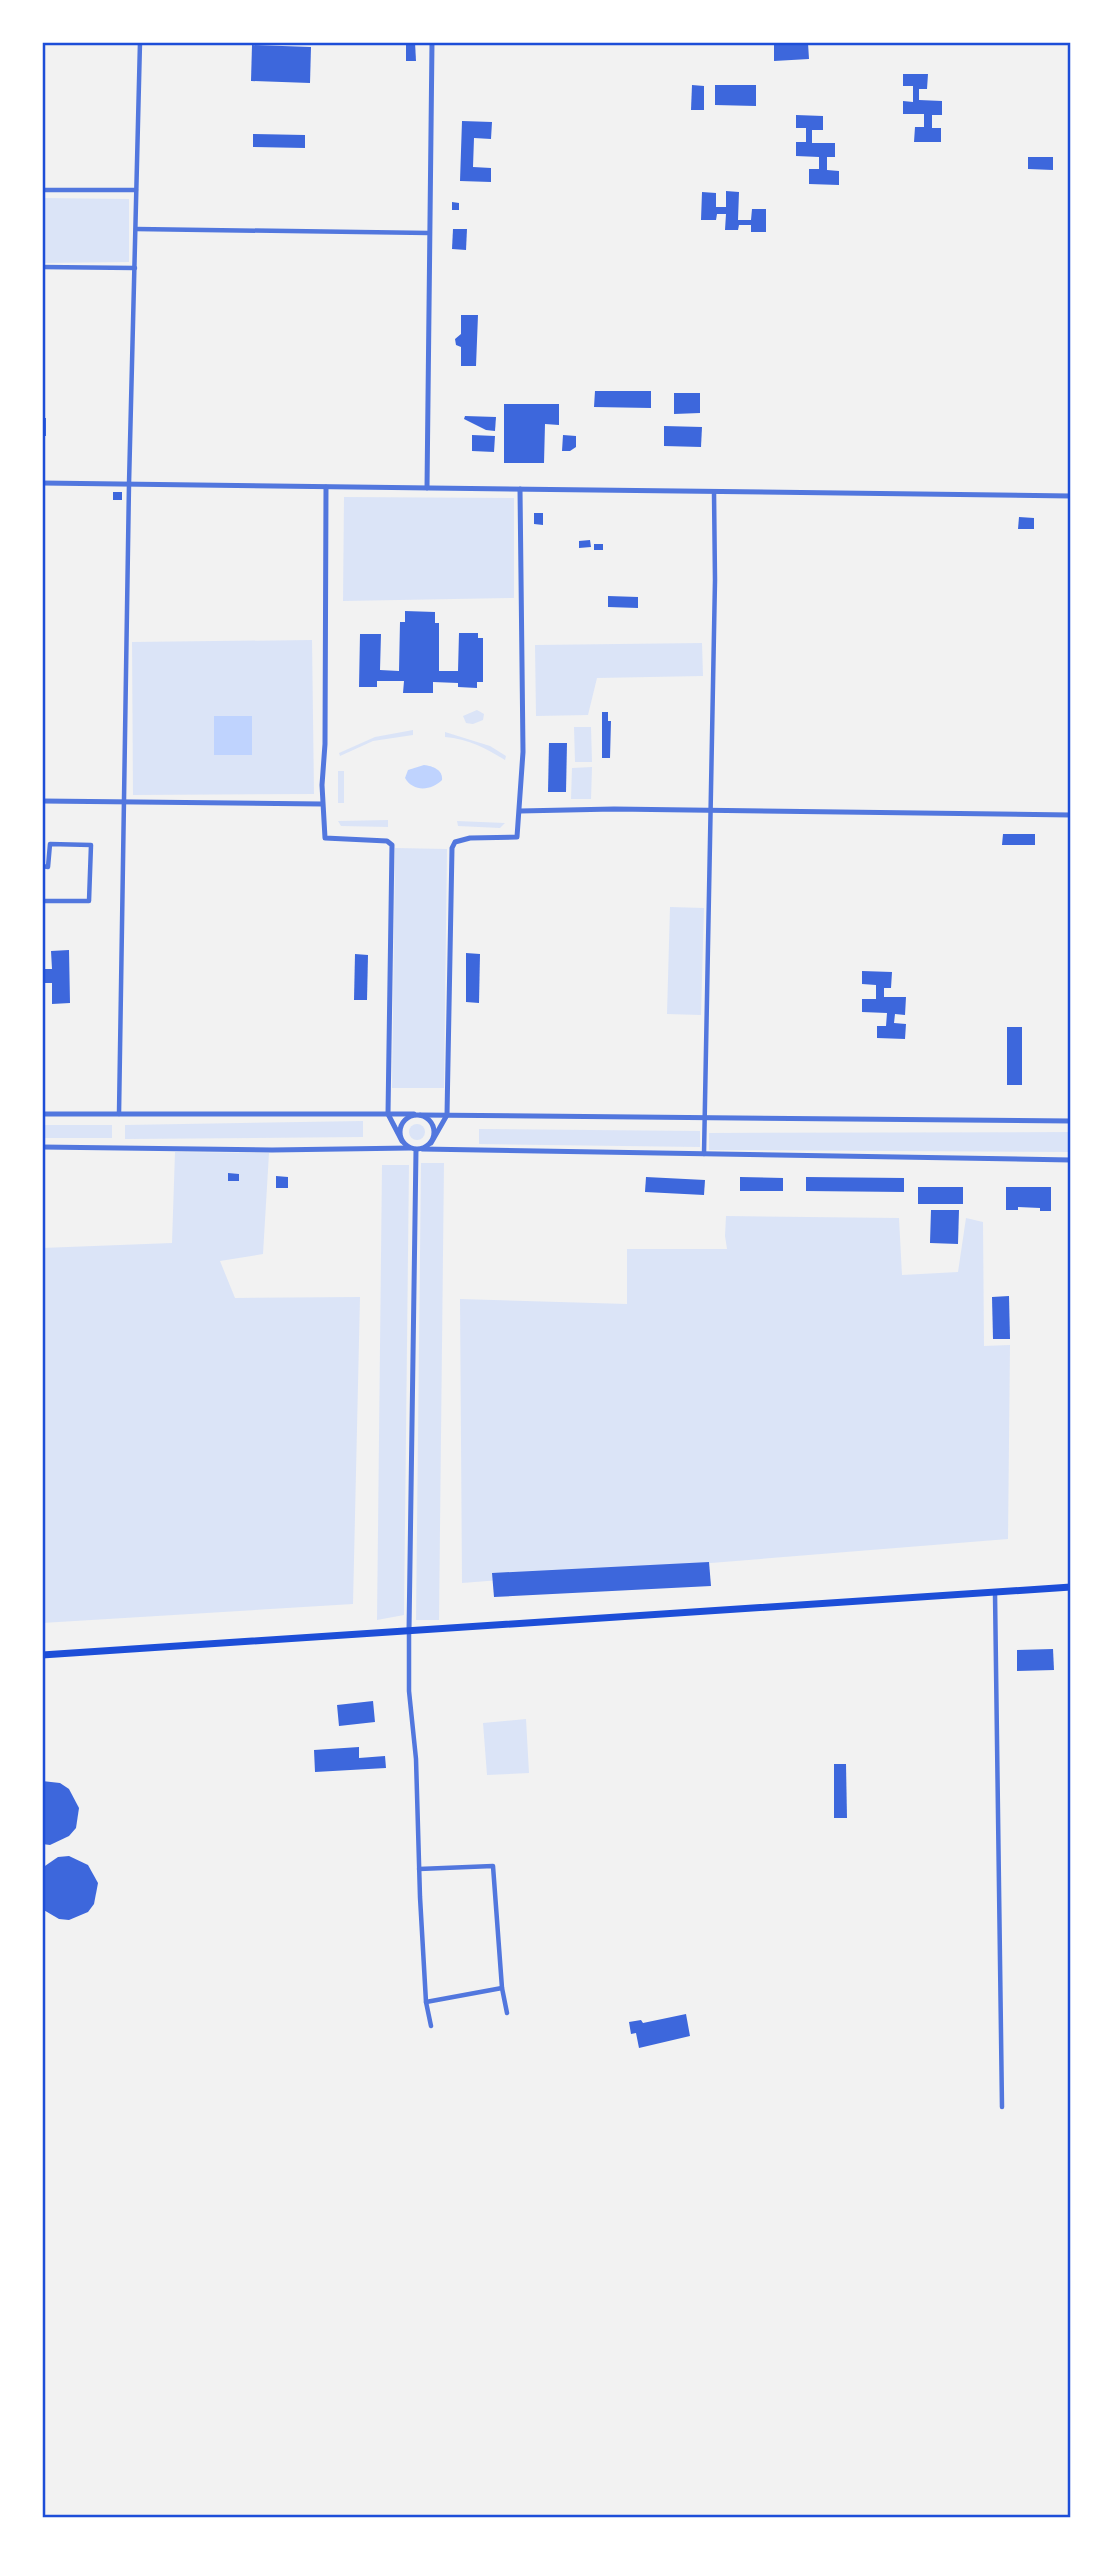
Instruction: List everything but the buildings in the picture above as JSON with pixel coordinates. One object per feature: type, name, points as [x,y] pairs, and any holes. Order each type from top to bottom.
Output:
[{"type":"main road","points":[[42,1655],[1071,1587]]},
{"type":"street","points":[[119,1114],[129,484],[140,42]]},
{"type":"street","points":[[427,488],[432,42]]},
{"type":"street","points":[[42,190],[136,190]]},
{"type":"street","points":[[136,229],[429,233]]},
{"type":"street","points":[[42,267],[135,268]]},
{"type":"street","points":[[42,483],[1071,496]]},
{"type":"street","points":[[326,487],[325,733],[322,785],[325,838],[387,841],[392,845],[388,1114],[402,1141],[416,1149]]},
{"type":"street","points":[[416,1149],[431,1143],[447,1115],[452,848],[455,842],[470,838],[517,837],[523,752],[520,489]]},
{"type":"street","points":[[704,1154],[715,574],[714,492]]},
{"type":"street","points":[[42,801],[322,804]]},
{"type":"street","points":[[520,811],[614,809],[1071,815]]},
{"type":"street","points":[[42,866],[48,866],[50,844],[91,845],[89,901],[42,901]]},
{"type":"street","points":[[42,1114],[388,1114],[1071,1121]]},
{"type":"street","points":[[402,1141],[401,1125],[409,1116],[417,1115],[426,1117],[433,1126],[431,1143]]},
{"type":"street","points":[[42,1147],[416,1149],[1071,1160]]},
{"type":"street","points":[[416,1149],[409,1691],[416,1759],[426,2002],[431,2026]]},
{"type":"street","points":[[995,1592],[1002,2107]]},
{"type":"street","points":[[419,1869],[493,1866],[502,1987],[507,2013]]},
{"type":"street","points":[[426,2002],[502,1987]]},
{"type":"shaded area","points":[[42,198],[129,199],[129,262],[42,263]]},
{"type":"shaded area","points":[[344,497],[514,498],[514,598],[343,601]]},
{"type":"shaded area","points":[[312,640],[314,794],[133,795],[132,642]]},
{"type":"shaded area","points":[[702,643],[703,676],[597,678],[588,715],[536,716],[535,645]]},
{"type":"shaded area","points":[[477,710],[484,714],[483,720],[473,724],[466,723],[463,716]]},
{"type":"shaded area","points":[[574,727],[591,727],[592,762],[575,762]]},
{"type":"shaded area","points":[[413,730],[413,735],[373,741],[340,756],[339,753],[375,737]]},
{"type":"shaded area","points":[[445,732],[490,746],[506,756],[505,760],[476,745],[445,737]]},
{"type":"shaded area","points":[[592,767],[591,799],[571,799],[572,768]]},
{"type":"shaded area","points":[[338,771],[344,771],[344,803],[338,803]]},
{"type":"shaded area","points":[[388,820],[388,827],[341,826],[338,821]]},
{"type":"shaded area","points":[[457,821],[505,823],[500,828],[458,826]]},
{"type":"shaded area","points":[[395,848],[447,849],[444,1088],[392,1088]]},
{"type":"shaded area","points":[[670,907],[704,908],[701,1015],[667,1014]]},
{"type":"shaded area","points":[[363,1121],[363,1137],[125,1139],[125,1125]]},
{"type":"shaded area","points":[[414,1124],[420,1124],[425,1132],[423,1138],[414,1140],[409,1135],[409,1129]]},
{"type":"shaded area","points":[[42,1125],[112,1125],[112,1138],[42,1138]]},
{"type":"shaded area","points":[[479,1129],[700,1131],[700,1147],[479,1144]]},
{"type":"shaded area","points":[[1071,1132],[1071,1152],[709,1150],[709,1133]]},
{"type":"shaded area","points":[[175,1152],[269,1153],[263,1254],[220,1261],[235,1298],[360,1297],[353,1604],[42,1623],[42,1248],[172,1243]]},
{"type":"shaded area","points":[[421,1163],[444,1163],[439,1620],[416,1620]]},
{"type":"shaded area","points":[[382,1165],[409,1165],[404,1615],[377,1620]]},
{"type":"shaded area","points":[[726,1216],[899,1218],[902,1275],[958,1272],[966,1218],[983,1222],[984,1346],[1010,1345],[1008,1539],[462,1583],[460,1299],[627,1304],[627,1249],[727,1249]]},
{"type":"shaded area","points":[[526,1719],[529,1773],[487,1775],[483,1723]]},
{"type":"water","points":[[214,716],[252,716],[252,755],[214,755]]},
{"type":"water","points":[[424,765],[437,769],[442,780],[428,788],[417,788],[408,783],[405,778],[408,770]]}]
